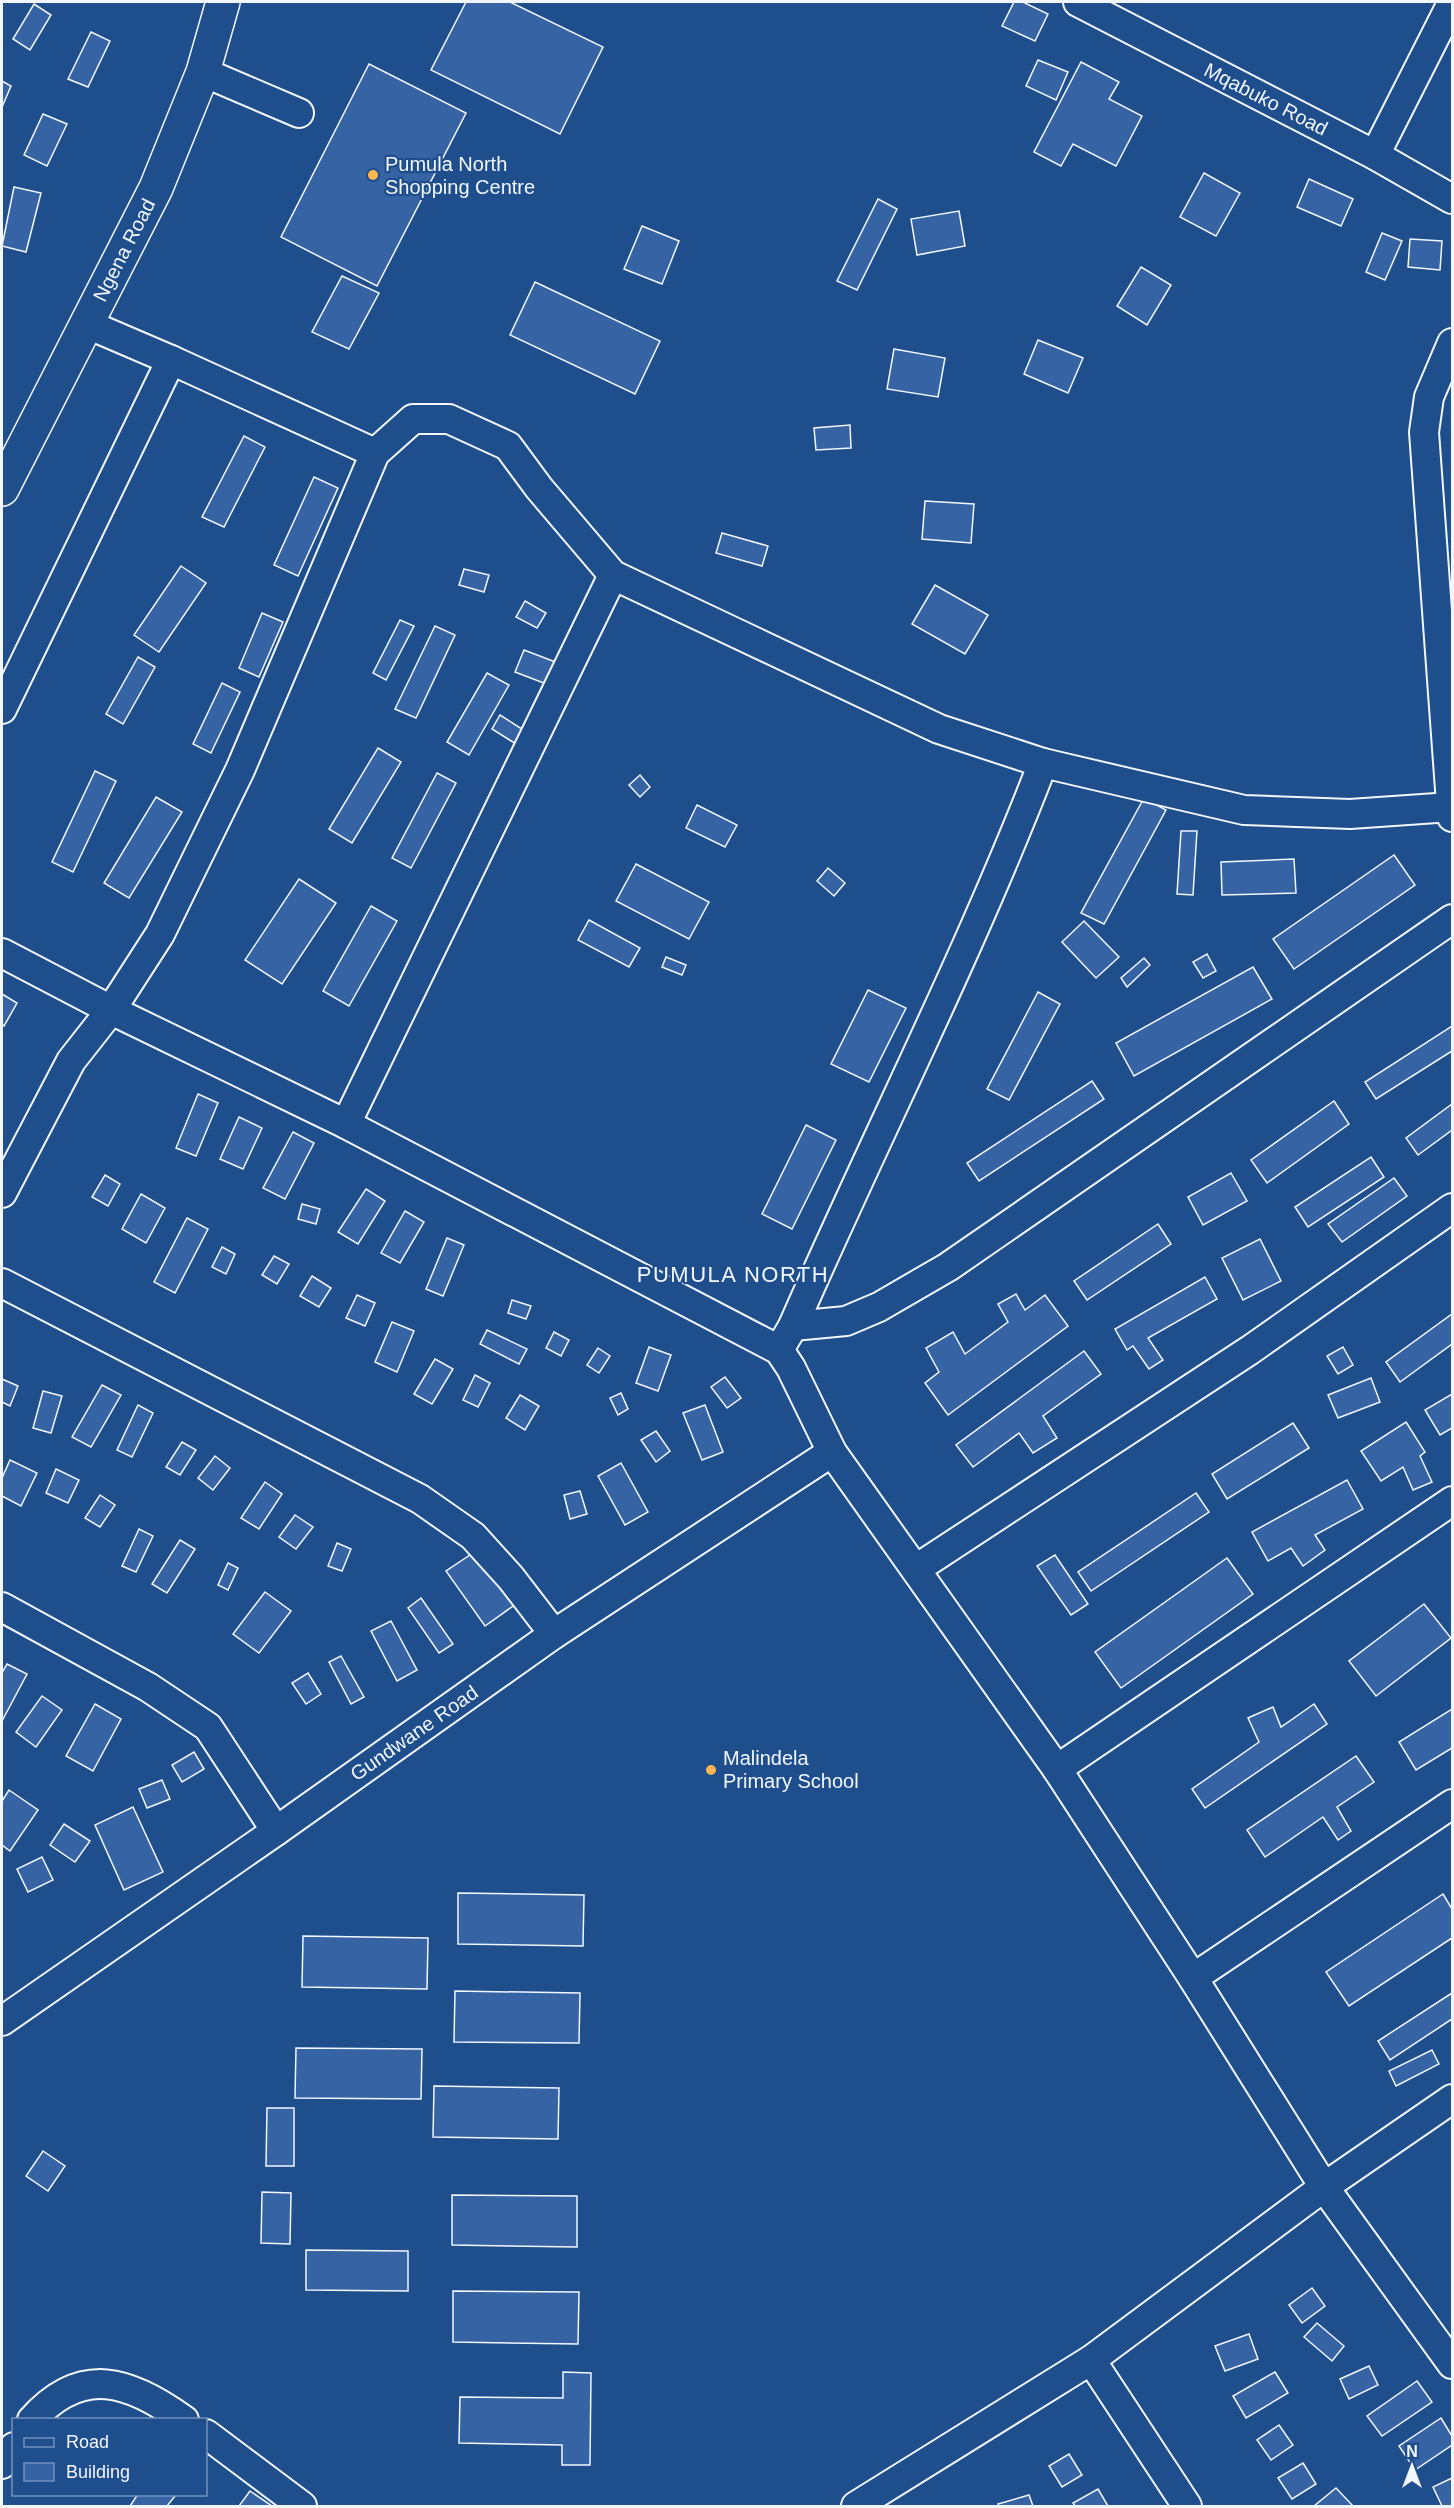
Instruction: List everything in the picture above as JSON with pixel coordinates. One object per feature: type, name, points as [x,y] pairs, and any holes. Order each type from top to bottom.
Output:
[{"type":"street","name":"Ngena Road","points":[[5,474],[87,324],[156,188],[202,72],[223,2]]},
{"type":"street","name":"Mqabuko Road","points":[[1078,2],[1375,155],[1452,199]]},
{"type":"street","points":[[1375,155],[1452,3]]},
{"type":"street","points":[[202,72],[299,113]]},
{"type":"street","points":[[87,324],[375,453]]},
{"type":"street","points":[[2,1193],[70,1061],[111,1010],[160,934],[240,770],[375,453],[413,419],[449,419],[508,446],[539,488],[613,575],[939,729],[1043,764],[1244,810],[1350,814],[1451,812],[1424,432],[1429,397],[1452,342]]},
{"type":"street","points":[[2,709],[171,360]]},
{"type":"street","points":[[346,1124],[613,575]]},
{"type":"street","points":[[779,1350],[793,1326],[1007,857],[1043,764]]},
{"type":"street","points":[[793,1326],[846,1321],[879,1307],[948,1267],[1452,919]]},
{"type":"street","points":[[2,953],[111,1010],[346,1124],[779,1350],[791,1368],[832,1452],[1057,1769],[1193,1978],[1324,2187],[1452,2364]]},
{"type":"street","points":[[916,1569],[1250,1350],[1452,1208]]},
{"type":"street","points":[[2,1283],[420,1500],[473,1536],[512,1578],[554,1634]]},
{"type":"street","name":"Gundwane Road","points":[[5,2012],[276,1831],[554,1634],[832,1452]]},
{"type":"street","points":[[1057,1769],[1452,1501]]},
{"type":"street","points":[[2,1607],[148,1687],[208,1727],[276,1831]]},
{"type":"street","points":[[1193,1978],[1452,1804]]},
{"type":"street","points":[[856,2506],[1091,2360],[1324,2187],[1452,2099]]},
{"type":"street","points":[[1091,2360],[1187,2506]]},
{"type":"street","points":[[34,2418],[58,2397],[89,2383],[122,2386],[164,2405],[181,2418]]},
{"type":"street","points":[[207,2435],[302,2506]]},
{"type":"street","points":[[2,2464],[12,2450]]},
{"type":"building","points":[[466,2],[510,2],[603,47],[560,134],[431,70]]},
{"type":"building","points":[[1014,2],[1023,2],[1048,14],[1035,41],[1002,26]]},
{"type":"building","points":[[34,4],[51,15],[30,50],[13,39]]},
{"type":"building","points":[[91,32],[110,41],[88,87],[68,79]]},
{"type":"building","points":[[1038,60],[1068,72],[1056,100],[1026,86]]},
{"type":"building","points":[[1081,62],[1119,82],[1109,99],[1142,116],[1116,166],[1073,144],[1061,166],[1034,152]]},
{"type":"building","name":"Pumula North Shopping Centre","points":[[369,64],[466,113],[377,286],[281,237]]},
{"type":"building","points":[[2,81],[11,86],[2,107]]},
{"type":"building","points":[[43,114],[67,124],[47,166],[24,155]]},
{"type":"building","points":[[1204,173],[1240,193],[1216,236],[1180,217]]},
{"type":"building","points":[[1309,179],[1353,199],[1341,226],[1297,207]]},
{"type":"building","points":[[14,187],[41,193],[26,252],[2,246]]},
{"type":"building","points":[[878,199],[897,209],[857,290],[837,281]]},
{"type":"building","points":[[959,211],[965,246],[917,255],[911,219]]},
{"type":"building","points":[[642,226],[679,241],[662,284],[624,269]]},
{"type":"building","points":[[1382,233],[1402,241],[1385,280],[1366,272]]},
{"type":"building","points":[[1410,239],[1442,241],[1440,270],[1408,267]]},
{"type":"building","points":[[1141,267],[1171,285],[1147,325],[1117,306]]},
{"type":"building","points":[[342,276],[379,293],[349,349],[312,332]]},
{"type":"building","points":[[535,282],[660,341],[635,394],[510,335]]},
{"type":"building","points":[[1038,340],[1083,358],[1068,393],[1024,374]]},
{"type":"building","points":[[894,349],[945,358],[938,397],[887,389]]},
{"type":"building","points":[[850,425],[851,448],[816,450],[814,428]]},
{"type":"building","points":[[244,436],[265,447],[224,527],[202,517]]},
{"type":"building","points":[[314,477],[338,488],[298,576],[274,565]]},
{"type":"building","points":[[925,501],[974,504],[971,543],[922,539]]},
{"type":"building","points":[[722,533],[768,546],[762,566],[716,553]]},
{"type":"building","points":[[181,566],[206,583],[159,652],[134,635]]},
{"type":"building","points":[[464,569],[489,575],[484,592],[459,585]]},
{"type":"building","points":[[935,585],[988,615],[965,654],[912,624]]},
{"type":"building","points":[[525,601],[546,613],[537,628],[516,617]]},
{"type":"building","points":[[262,613],[283,622],[259,677],[239,668]]},
{"type":"building","points":[[400,620],[414,626],[386,680],[373,673]]},
{"type":"building","points":[[435,626],[455,635],[416,718],[395,709]]},
{"type":"building","points":[[524,650],[558,663],[549,685],[515,672]]},
{"type":"building","points":[[138,657],[155,667],[123,724],[106,714]]},
{"type":"building","points":[[487,673],[509,685],[469,755],[447,742]]},
{"type":"building","points":[[222,683],[240,692],[211,753],[193,744]]},
{"type":"building","points":[[500,715],[525,731],[516,744],[492,729]]},
{"type":"building","points":[[378,748],[401,762],[352,843],[329,829]]},
{"type":"building","points":[[95,771],[116,781],[73,872],[52,862]]},
{"type":"building","points":[[437,773],[456,783],[411,868],[392,858]]},
{"type":"building","points":[[640,775],[650,787],[640,797],[629,785]]},
{"type":"building","points":[[156,797],[182,812],[129,898],[104,883]]},
{"type":"building","points":[[1144,798],[1166,810],[1104,924],[1081,913]]},
{"type":"building","points":[[697,805],[737,825],[725,847],[686,828]]},
{"type":"building","points":[[1181,831],[1197,831],[1193,895],[1177,894]]},
{"type":"building","points":[[1394,855],[1415,885],[1294,969],[1273,939]]},
{"type":"building","points":[[1294,859],[1296,893],[1222,895],[1221,862]]},
{"type":"building","points":[[636,864],[709,902],[689,939],[616,901]]},
{"type":"building","points":[[828,868],[845,883],[834,896],[817,881]]},
{"type":"building","points":[[299,879],[336,903],[282,984],[245,960]]},
{"type":"building","points":[[371,906],[397,921],[349,1006],[323,991]]},
{"type":"building","points":[[589,920],[640,948],[629,967],[578,940]]},
{"type":"building","points":[[1084,921],[1119,957],[1096,978],[1062,942]]},
{"type":"building","points":[[1207,954],[1216,971],[1203,978],[1193,962]]},
{"type":"building","points":[[666,957],[686,965],[682,975],[662,967]]},
{"type":"building","points":[[1144,958],[1150,965],[1127,987],[1121,978]]},
{"type":"building","points":[[1253,967],[1272,999],[1134,1076],[1116,1043]]},
{"type":"building","points":[[868,990],[906,1008],[869,1082],[831,1064]]},
{"type":"building","points":[[1038,992],[1060,1004],[1009,1100],[987,1089]]},
{"type":"building","points":[[2,994],[17,1003],[4,1026],[2,1024]]},
{"type":"building","points":[[1452,1026],[1452,1051],[1376,1099],[1365,1082]]},
{"type":"building","points":[[1092,1081],[1104,1099],[979,1181],[967,1163]]},
{"type":"building","points":[[198,1094],[218,1103],[196,1156],[176,1148]]},
{"type":"building","points":[[1334,1101],[1349,1124],[1267,1183],[1251,1160]]},
{"type":"building","points":[[1452,1104],[1452,1130],[1418,1155],[1406,1138]]},
{"type":"building","points":[[239,1117],[262,1128],[243,1169],[220,1159]]},
{"type":"building","points":[[806,1125],[836,1140],[792,1229],[762,1214]]},
{"type":"building","points":[[293,1132],[314,1143],[285,1199],[263,1188]]},
{"type":"building","points":[[1371,1157],[1384,1177],[1308,1227],[1295,1207]]},
{"type":"building","points":[[1231,1173],[1247,1201],[1203,1225],[1188,1197]]},
{"type":"building","points":[[105,1175],[120,1184],[108,1206],[92,1197]]},
{"type":"building","points":[[1394,1178],[1407,1196],[1342,1242],[1328,1224]]},
{"type":"building","points":[[366,1189],[385,1201],[358,1244],[338,1232]]},
{"type":"building","points":[[141,1194],[165,1208],[146,1243],[122,1229]]},
{"type":"building","points":[[302,1204],[320,1209],[316,1224],[298,1219]]},
{"type":"building","points":[[405,1211],[424,1222],[400,1263],[381,1253]]},
{"type":"building","points":[[187,1218],[208,1229],[175,1293],[154,1282]]},
{"type":"building","points":[[1158,1224],[1171,1244],[1087,1300],[1074,1281]]},
{"type":"building","points":[[447,1238],[464,1245],[443,1296],[426,1289]]},
{"type":"building","points":[[1260,1239],[1281,1281],[1243,1300],[1222,1258]]},
{"type":"building","points":[[222,1247],[235,1254],[226,1274],[212,1267]]},
{"type":"building","points":[[274,1256],[289,1264],[277,1284],[262,1275]]},
{"type":"building","points":[[312,1276],[331,1288],[319,1307],[300,1296]]},
{"type":"building","points":[[1205,1277],[1217,1299],[1148,1338],[1163,1360],[1149,1369],[1133,1346],[1127,1350],[1115,1329]]},
{"type":"building","points":[[1016,1294],[1025,1310],[1045,1295],[1068,1326],[948,1415],[925,1383],[939,1372],[926,1348],[953,1332],[965,1354],[1008,1322],[998,1304]]},
{"type":"building","points":[[357,1295],[375,1303],[365,1326],[346,1318]]},
{"type":"building","points":[[512,1300],[531,1306],[526,1319],[508,1313]]},
{"type":"building","points":[[1452,1314],[1452,1344],[1400,1382],[1386,1362]]},
{"type":"building","points":[[392,1322],[414,1331],[397,1372],[375,1362]]},
{"type":"building","points":[[487,1330],[527,1349],[519,1364],[480,1344]]},
{"type":"building","points":[[554,1332],[569,1340],[561,1356],[546,1348]]},
{"type":"building","points":[[649,1347],[671,1355],[658,1391],[636,1383]]},
{"type":"building","points":[[1343,1347],[1353,1365],[1338,1374],[1327,1356]]},
{"type":"building","points":[[598,1348],[610,1356],[599,1373],[587,1365]]},
{"type":"building","points":[[1084,1351],[1101,1374],[1043,1416],[1057,1438],[1033,1453],[1019,1433],[973,1467],[956,1445]]},
{"type":"building","points":[[435,1359],[453,1369],[432,1404],[414,1394]]},
{"type":"building","points":[[475,1375],[490,1383],[478,1407],[463,1400]]},
{"type":"building","points":[[725,1377],[741,1398],[727,1408],[711,1387]]},
{"type":"building","points":[[1371,1378],[1380,1402],[1338,1418],[1328,1395]]},
{"type":"building","points":[[2,1379],[18,1386],[10,1406],[2,1402]]},
{"type":"building","points":[[102,1385],[121,1395],[91,1447],[72,1437]]},
{"type":"building","points":[[43,1391],[62,1396],[51,1433],[33,1428]]},
{"type":"building","points":[[621,1393],[628,1409],[618,1415],[610,1398]]},
{"type":"building","points":[[1452,1394],[1452,1428],[1440,1435],[1425,1410]]},
{"type":"building","points":[[520,1395],[539,1406],[525,1430],[506,1418]]},
{"type":"building","points":[[138,1405],[153,1413],[132,1457],[117,1450]]},
{"type":"building","points":[[705,1405],[723,1452],[702,1460],[683,1413]]},
{"type":"building","points":[[1406,1422],[1425,1452],[1420,1456],[1432,1482],[1413,1490],[1403,1467],[1381,1481],[1361,1451]]},
{"type":"building","points":[[1293,1423],[1309,1448],[1227,1499],[1212,1474]]},
{"type":"building","points":[[656,1431],[670,1451],[656,1462],[641,1440]]},
{"type":"building","points":[[182,1442],[196,1450],[180,1475],[166,1467]]},
{"type":"building","points":[[215,1456],[230,1468],[213,1490],[198,1478]]},
{"type":"building","points":[[10,1460],[37,1473],[21,1506],[2,1496],[2,1478]]},
{"type":"building","points":[[621,1463],[648,1512],[625,1525],[598,1476]]},
{"type":"building","points":[[56,1469],[79,1480],[68,1503],[46,1493]]},
{"type":"building","points":[[1347,1480],[1363,1509],[1315,1535],[1325,1550],[1303,1566],[1291,1548],[1268,1561],[1252,1532]]},
{"type":"building","points":[[265,1482],[282,1494],[259,1529],[241,1518]]},
{"type":"building","points":[[580,1491],[587,1514],[570,1519],[564,1495]]},
{"type":"building","points":[[1196,1493],[1209,1512],[1091,1591],[1078,1572]]},
{"type":"building","points":[[100,1495],[115,1505],[100,1527],[85,1518]]},
{"type":"building","points":[[295,1515],[313,1527],[296,1549],[279,1537]]},
{"type":"building","points":[[139,1529],[153,1536],[136,1572],[122,1566]]},
{"type":"building","points":[[180,1540],[195,1549],[167,1593],[152,1584]]},
{"type":"building","points":[[337,1543],[351,1549],[342,1571],[328,1566]]},
{"type":"building","points":[[479,1549],[516,1604],[485,1626],[446,1571]]},
{"type":"building","points":[[1055,1555],[1088,1604],[1071,1615],[1037,1566]]},
{"type":"building","points":[[1227,1558],[1253,1594],[1121,1688],[1095,1652]]},
{"type":"building","points":[[228,1563],[238,1568],[228,1590],[218,1585]]},
{"type":"building","points":[[265,1592],[291,1611],[259,1653],[233,1634]]},
{"type":"building","points":[[421,1598],[453,1644],[439,1653],[408,1608]]},
{"type":"building","points":[[1424,1604],[1451,1638],[1376,1696],[1349,1661]]},
{"type":"building","points":[[391,1621],[417,1670],[397,1681],[371,1631]]},
{"type":"building","points":[[341,1656],[364,1697],[351,1704],[329,1662]]},
{"type":"building","points":[[7,1664],[27,1674],[2,1721],[2,1673]]},
{"type":"building","points":[[308,1673],[321,1694],[306,1704],[292,1683]]},
{"type":"building","points":[[42,1696],[62,1710],[36,1747],[16,1732]]},
{"type":"building","points":[[95,1704],[121,1719],[93,1771],[66,1756]]},
{"type":"building","points":[[1314,1704],[1327,1724],[1205,1808],[1192,1789],[1259,1742],[1248,1718],[1273,1707],[1281,1727]]},
{"type":"building","points":[[1452,1709],[1452,1748],[1416,1770],[1399,1742]]},
{"type":"building","points":[[194,1752],[204,1769],[182,1782],[172,1765]]},
{"type":"building","points":[[1356,1756],[1374,1782],[1337,1807],[1351,1831],[1338,1840],[1323,1817],[1265,1857],[1247,1830]]},
{"type":"building","points":[[162,1780],[170,1799],[147,1808],[139,1789]]},
{"type":"building","points":[[9,1790],[38,1810],[10,1851],[2,1845],[2,1801]]},
{"type":"building","points":[[133,1807],[163,1872],[124,1890],[95,1825]]},
{"type":"building","points":[[64,1824],[90,1841],[75,1862],[50,1845]]},
{"type":"building","points":[[42,1857],[53,1880],[28,1892],[17,1869]]},
{"type":"building","points":[[458,1893],[584,1895],[583,1946],[458,1944]]},
{"type":"building","points":[[1443,1894],[1452,1909],[1452,1938],[1349,2006],[1326,1972]]},
{"type":"building","points":[[303,1936],[428,1938],[427,1989],[302,1987]]},
{"type":"building","points":[[455,1991],[580,1993],[579,2043],[454,2042]]},
{"type":"building","points":[[1452,1993],[1452,2019],[1390,2060],[1378,2041]]},
{"type":"building","points":[[296,2048],[422,2049],[421,2099],[295,2098]]},
{"type":"building","points":[[1432,2050],[1439,2064],[1396,2086],[1389,2071]]},
{"type":"building","points":[[434,2086],[559,2088],[558,2139],[433,2137]]},
{"type":"building","points":[[267,2108],[294,2108],[294,2166],[266,2166]]},
{"type":"building","points":[[43,2151],[65,2166],[48,2191],[26,2176]]},
{"type":"building","points":[[262,2192],[291,2193],[290,2244],[261,2243]]},
{"type":"building","points":[[452,2195],[577,2196],[577,2247],[452,2245]]},
{"type":"building","points":[[306,2250],[408,2251],[408,2291],[306,2290]]},
{"type":"building","points":[[1312,2288],[1325,2306],[1302,2323],[1289,2305]]},
{"type":"building","points":[[453,2291],[579,2292],[578,2344],[453,2342]]},
{"type":"building","points":[[1317,2323],[1344,2346],[1332,2361],[1304,2337]]},
{"type":"building","points":[[1249,2334],[1258,2359],[1225,2371],[1215,2346]]},
{"type":"building","points":[[1369,2366],[1378,2385],[1349,2399],[1340,2379]]},
{"type":"building","points":[[563,2372],[591,2373],[590,2465],[562,2465],[562,2445],[459,2443],[460,2397],[563,2398]]},
{"type":"building","points":[[1275,2372],[1288,2393],[1246,2418],[1233,2396]]},
{"type":"building","points":[[1417,2381],[1432,2402],[1382,2436],[1367,2416]]},
{"type":"building","points":[[1441,2418],[1452,2436],[1452,2445],[1415,2470],[1399,2446]]},
{"type":"building","points":[[1279,2425],[1293,2445],[1271,2460],[1257,2440]]},
{"type":"building","points":[[1069,2454],[1082,2475],[1062,2487],[1049,2466]]},
{"type":"building","points":[[1303,2463],[1316,2484],[1292,2499],[1278,2478]]},
{"type":"building","points":[[1452,2478],[1452,2506],[1442,2506],[1433,2487]]},
{"type":"building","points":[[1336,2488],[1353,2506],[1314,2506]]},
{"type":"building","points":[[1098,2489],[1108,2506],[1075,2506],[1073,2503]]},
{"type":"building","points":[[250,2491],[272,2506],[239,2506]]},
{"type":"building","points":[[1029,2495],[1033,2506],[999,2506],[998,2504]]},
{"type":"building","points":[[137,2496],[175,2496],[167,2506],[130,2506]]},
{"type":"place","name":"Pumula North Shopping Centre","points":[[373,175]]},
{"type":"place","name":"Malindela Primary School","points":[[711,1770]]},
{"type":"district","name":"PUMULA NORTH","points":[[733,1274]]}]
